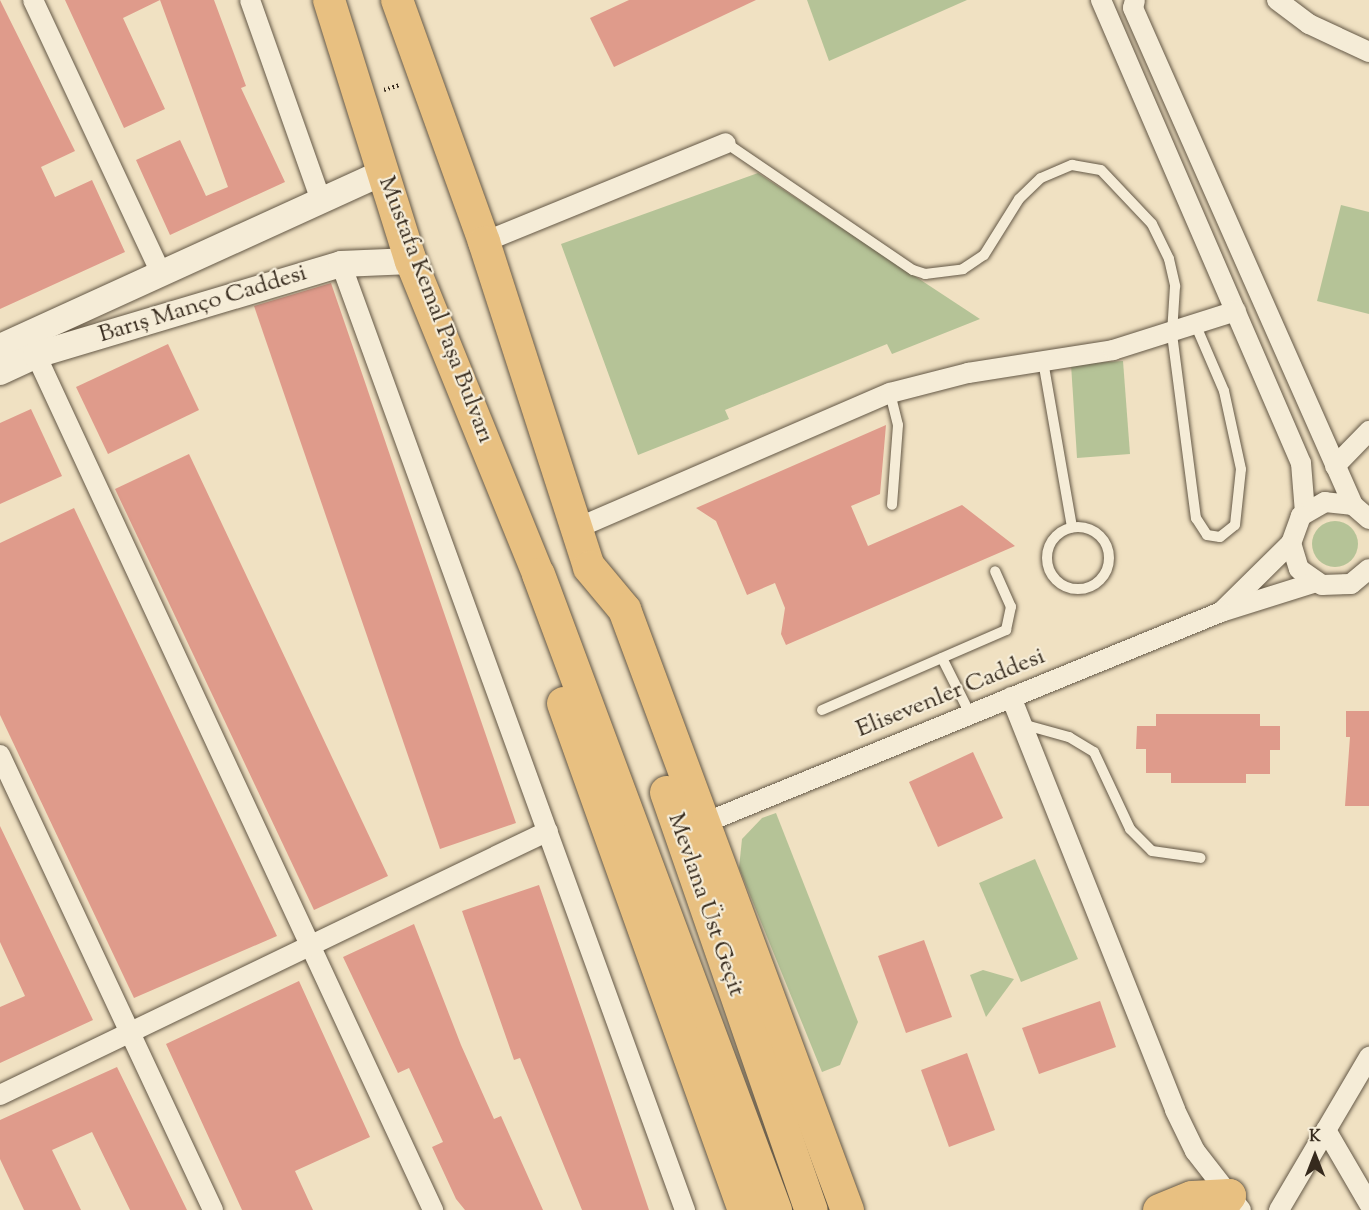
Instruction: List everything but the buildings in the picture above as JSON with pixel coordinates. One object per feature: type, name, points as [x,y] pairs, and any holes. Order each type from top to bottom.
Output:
[{"type":"highway","points":[[589,567],[624,609],[847,1210]]},
{"type":"highway","name":"Mevlana Üst Geçit","points":[[589,567],[811,1210]]},
{"type":"highway","name":"Mustafa Kemal Paşa Bulvarı","points":[[538,574],[554,615]]},
{"type":"highway","points":[[538,574],[535,626],[744,1210]]},
{"type":"highway","name":"Mevlana Üst Geçit","points":[[554,615],[775,1210]]},
{"type":"highway","points":[[1159,1210],[1192,1197],[1229,1205]]},
{"type":"main road","name":"Mustafa Kemal Paşa Bulvarı","points":[[330,0],[364,97],[381,173],[411,261],[538,574]]},
{"type":"main road","points":[[397,0],[484,242],[589,567]]},
{"type":"street","points":[[33,0],[162,273]]},
{"type":"street","points":[[249,0],[321,198]]},
{"type":"street","points":[[1101,0],[1301,462],[1305,513],[1291,543],[1221,612]]},
{"type":"street","points":[[1135,0],[1133,8],[1335,466],[1353,505],[1369,519]]},
{"type":"street","points":[[1277,0],[1309,24],[1369,52]]},
{"type":"street","points":[[484,242],[726,143]]},
{"type":"street","name":"Barış Manço Caddesi","points":[[0,347],[321,198],[381,173]]},
{"type":"street","name":"Barış Manço Caddesi","points":[[0,372],[36,355],[341,264],[411,261]]},
{"type":"street","points":[[341,264],[685,1210]]},
{"type":"street","points":[[575,529],[890,393],[1172,334],[1236,311]]},
{"type":"street","points":[[36,355],[433,1210]]},
{"type":"street","points":[[1335,466],[1369,431]]},
{"type":"street","points":[[1305,513],[1325,502],[1353,505]]},
{"type":"street","points":[[1291,543],[1299,569],[1316,582],[1337,587],[1365,576]]},
{"type":"street","name":"Elisevenler Caddesi","points":[[702,824],[1221,612],[1316,582]]},
{"type":"street","points":[[1011,697],[1175,1110],[1195,1150],[1229,1205]]},
{"type":"street","points":[[0,755],[213,1210]]},
{"type":"street","points":[[0,1095],[548,831]]},
{"type":"street","points":[[1279,1210],[1369,1057]]},
{"type":"street","points":[[1326,1130],[1369,1204]]},
{"type":"lane","points":[[726,143],[925,274],[963,269],[984,255],[1019,199],[1041,178],[1072,165],[1101,170],[1162,241],[1175,286],[1172,334],[1198,524],[1207,535],[1220,537],[1235,525],[1241,469],[1224,391],[1196,326]]},
{"type":"lane","points":[[1043,361],[1072,527]]},
{"type":"lane","points":[[890,393],[898,424],[892,505]]},
{"type":"lane","points":[[1072,527],[1092,530],[1109,554],[1106,574],[1090,587],[1069,588],[1048,566],[1053,541],[1072,527]]},
{"type":"lane","points":[[822,710],[942,658],[1009,625],[1011,607],[995,571]]},
{"type":"lane","points":[[942,658],[970,714]]},
{"type":"lane","points":[[1021,724],[1069,736],[1094,752],[1130,829],[1152,852],[1202,858]]},
{"type":"path","points":[[364,97],[424,76]]},
{"type":"green space","points":[[807,0],[967,0],[829,61]]},
{"type":"green space","points":[[758,173],[980,319],[892,354],[887,344],[725,410],[729,419],[638,455],[561,244]]},
{"type":"green space","points":[[1341,205],[1369,212],[1369,314],[1317,301]]},
{"type":"green space","points":[[1123,361],[1130,454],[1077,458],[1071,364]]},
{"type":"green space","points":[[1335,521],[1351,528],[1358,544],[1351,560],[1335,567],[1319,560],[1312,544],[1319,528]]},
{"type":"green space","points":[[776,813],[858,1022],[840,1065],[822,1072],[739,868],[742,839],[762,818]]},
{"type":"green space","points":[[1035,859],[1078,959],[1021,982],[979,883]]},
{"type":"green space","points":[[983,970],[1014,979],[986,1017],[970,975]]}]
